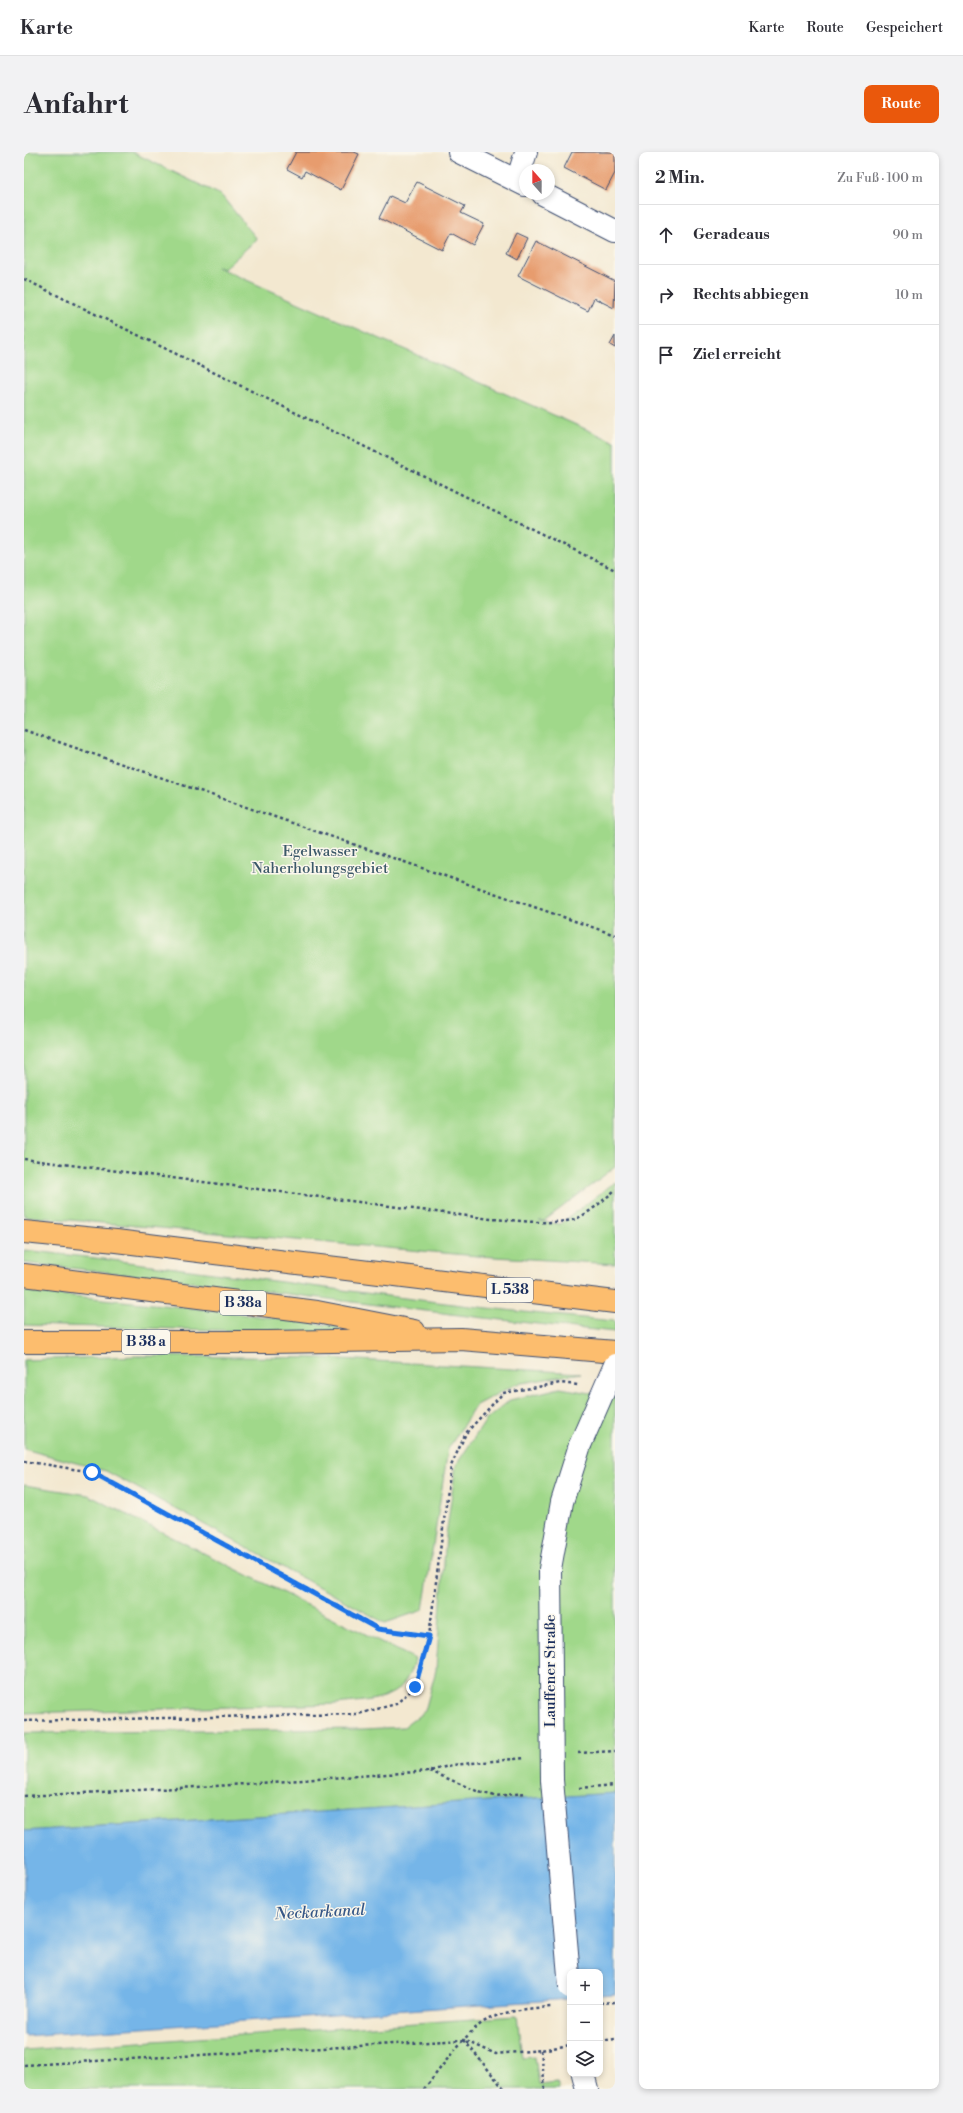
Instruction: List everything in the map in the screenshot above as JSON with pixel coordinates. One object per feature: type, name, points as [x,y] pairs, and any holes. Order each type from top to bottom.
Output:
[{"type":"highway","name":"L 538","points":[[24,1232],[116,1240],[404,1277],[615,1302]]},
{"type":"highway","name":"B 38a","points":[[24,1275],[317,1312],[461,1339]]},
{"type":"highway","name":"B 38 a","points":[[24,1342],[268,1342],[461,1339]]},
{"type":"highway","points":[[461,1339],[615,1352]]},
{"type":"street","points":[[459,152],[519,182]]},
{"type":"street","points":[[524,164],[526,152]]},
{"type":"street","points":[[555,200],[615,230]]},
{"type":"street","name":"Lauffener Straße","points":[[568,1969],[552,1780],[550,1569],[562,1502],[580,1445],[615,1365]]},
{"type":"street","points":[[584,2077],[587,2089]]},
{"type":"path","points":[[24,278],[615,570]]},
{"type":"path","points":[[24,730],[615,935]]},
{"type":"path","points":[[24,1159],[491,1219],[544,1221],[573,1219],[602,1202],[615,1190]]},
{"type":"path","points":[[24,1722],[358,1714],[396,1704],[415,1687],[429,1636],[451,1466],[466,1433],[503,1394],[560,1383],[583,1386]]},
{"type":"path","points":[[24,1460],[92,1472],[378,1629],[429,1636]]},
{"type":"path","points":[[586,1752],[615,1751]]},
{"type":"path","points":[[24,1796],[216,1786],[430,1771],[452,1764],[512,1759]]},
{"type":"path","points":[[430,1771],[479,1792],[495,1796]]},
{"type":"path","points":[[603,2003],[615,2002]]},
{"type":"path","points":[[424,2089],[464,2040],[488,2020],[522,2008],[556,2006]]},
{"type":"path","points":[[603,2040],[615,2038]]},
{"type":"path","points":[[464,2040],[504,2089]]},
{"type":"path","points":[[24,2064],[464,2040],[496,2054],[541,2050],[567,2046]]},
{"type":"path","points":[[541,2050],[545,2089]]},
{"type":"green space","name":"Egelwasser Naherholungsgebiet","points":[[24,152],[132,152],[221,195],[257,239],[224,269],[217,267],[615,442],[615,1167],[544,1221],[539,1221],[560,1224],[615,1182],[615,1264],[478,1256],[24,1216]]},
{"type":"green space","points":[[24,1250],[98,1258],[467,1306],[615,1321],[615,1332],[467,1316],[24,1263]]},
{"type":"green space","points":[[24,1291],[201,1309],[335,1326],[341,1329],[340,1332],[334,1333],[24,1325]]},
{"type":"green space","points":[[139,1356],[323,1358],[581,1373],[516,1384],[476,1405],[448,1449],[423,1610],[385,1623],[106,1471],[24,1449],[24,1360]]},
{"type":"green space","points":[[560,1388],[615,1397],[615,1793],[24,1831],[24,1733],[363,1729],[404,1727],[425,1711],[436,1670],[446,1535],[456,1465],[486,1420],[510,1400]]},
{"type":"green space","points":[[24,1485],[88,1495],[415,1659],[404,1683],[391,1694],[373,1700],[336,1704],[24,1713]]},
{"type":"green space","points":[[517,2016],[522,2058],[535,2057],[539,2084],[557,2082],[559,2089],[24,2089],[24,2050]]},
{"type":"water","name":"Neckarkanal","points":[[615,1793],[615,1995],[603,1996],[603,1969],[567,1969],[567,1999],[24,2036],[24,1831]]},
{"type":"building","points":[[296,152],[354,152],[359,154],[341,190],[305,171],[302,177],[287,169]]},
{"type":"building","points":[[572,152],[615,152],[615,173],[606,190],[564,168]]},
{"type":"building","points":[[417,182],[465,206],[461,213],[484,224],[473,245],[451,233],[442,250],[379,218],[390,196],[405,203]]},
{"type":"building","points":[[516,233],[527,238],[517,259],[506,253]]},
{"type":"building","points":[[536,241],[615,281],[614,308],[594,298],[588,311],[518,276]]},
{"type":"building","points":[[615,336],[615,348],[610,345]]},
{"type":"route","points":[[92,1472],[378,1629],[429,1636],[415,1687]]}]
